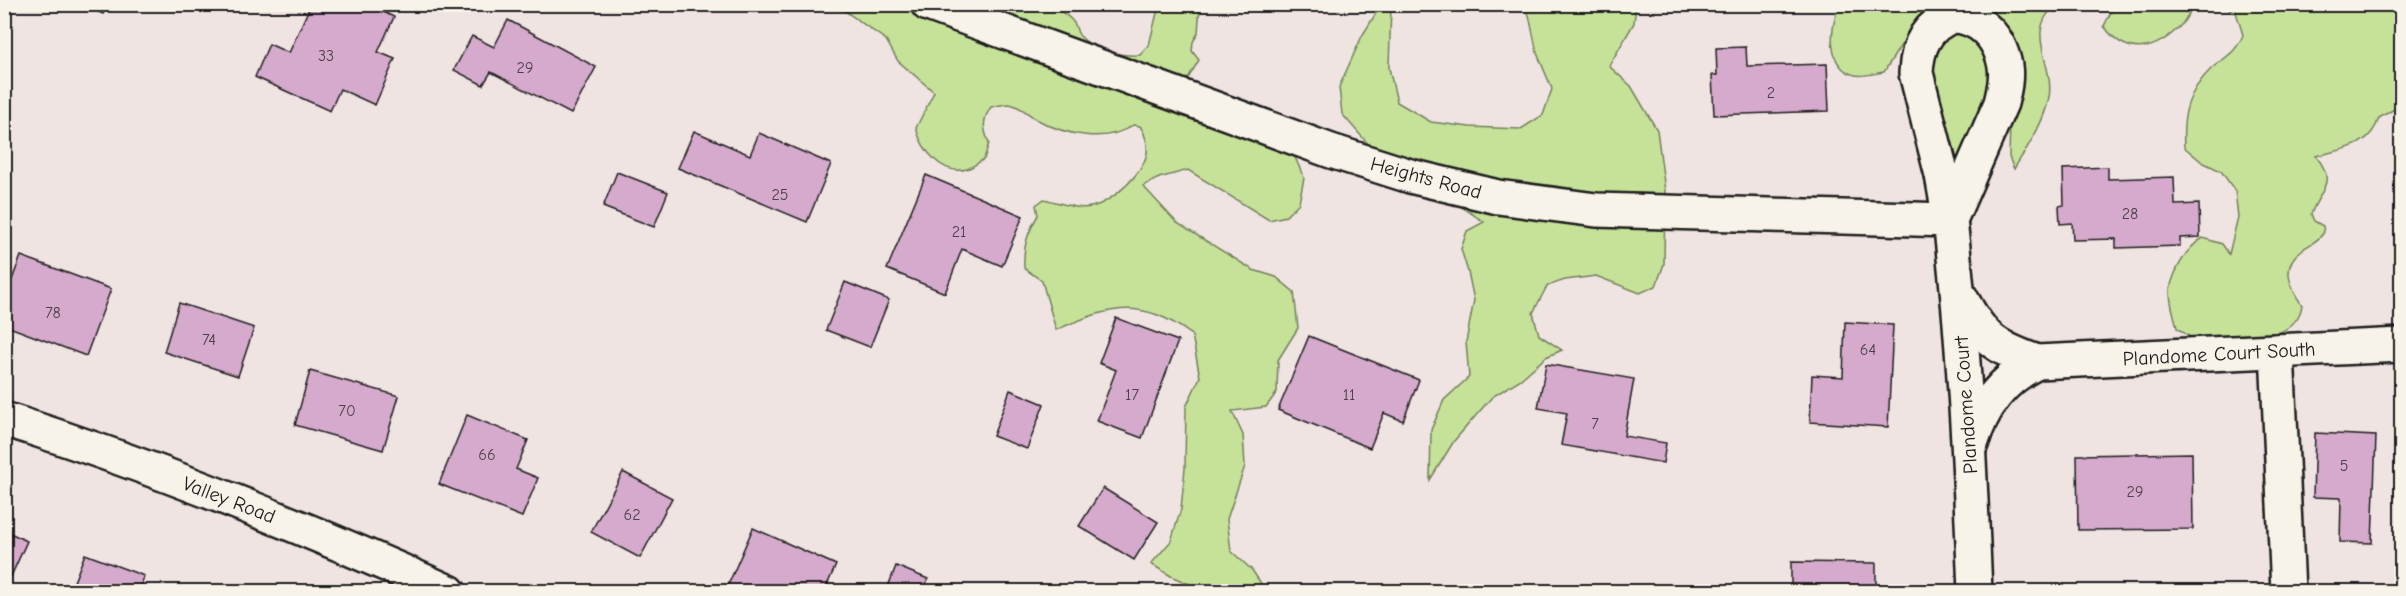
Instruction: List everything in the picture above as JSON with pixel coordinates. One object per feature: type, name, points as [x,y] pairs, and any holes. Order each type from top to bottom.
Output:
[{"type":"street","name":"Heights Road","points":[[928,4],[1331,151],[1410,176],[1498,197],[1596,210],[1950,220]]},
{"type":"street","name":"Plandome Court","points":[[1950,220],[2001,103],[2005,82],[2005,65],[1995,41],[1987,29],[1964,16],[1952,16],[1936,25],[1921,42],[1916,57],[1916,73],[1950,220],[1959,294],[1975,591]]},
{"type":"street","name":"Plandome Court South","points":[[1959,294],[1984,335],[2016,355],[2037,362],[2402,345]]},
{"type":"street","points":[[2277,351],[2288,591]]},
{"type":"street","name":"Plandome Court South","points":[[1969,449],[1975,432],[1996,393],[2019,371],[2037,362]]},
{"type":"street","name":"Valley Road","points":[[4,419],[58,436],[215,494],[348,546],[449,591]]},
{"type":"green space","points":[[2115,4],[2195,5],[2182,24],[2172,33],[2142,48],[2122,43],[2104,26]]},
{"type":"green space","points":[[830,5],[1047,5],[1069,17],[1080,36],[1100,50],[1116,54],[1140,55],[1149,45],[1159,5],[1200,5],[1198,33],[1193,42],[1192,51],[1199,60],[1187,80],[1209,91],[1234,97],[1248,104],[1291,148],[1304,178],[1299,203],[1286,216],[1269,220],[1188,170],[1159,178],[1143,186],[1177,223],[1253,270],[1276,277],[1294,292],[1298,328],[1278,360],[1277,392],[1266,407],[1232,411],[1243,435],[1245,466],[1227,519],[1231,551],[1252,570],[1266,591],[1205,591],[1151,564],[1171,541],[1181,509],[1185,468],[1186,407],[1200,377],[1192,335],[1157,315],[1141,310],[1126,309],[1093,315],[1056,330],[1042,281],[1024,268],[1026,241],[1038,215],[1036,205],[1044,199],[1086,208],[1108,200],[1116,194],[1133,178],[1147,153],[1145,135],[1140,126],[1133,125],[1111,134],[1086,135],[1060,130],[1013,105],[991,107],[985,120],[989,143],[984,159],[967,169],[958,170],[941,165],[928,152],[916,128],[934,92],[898,61],[886,40],[842,9]]},
{"type":"green space","points":[[1381,5],[1391,5],[1389,68],[1397,102],[1431,122],[1470,127],[1521,129],[1543,115],[1552,89],[1537,53],[1529,15],[1522,5],[1636,5],[1634,23],[1609,66],[1631,86],[1657,130],[1665,191],[1664,264],[1656,286],[1640,293],[1596,276],[1565,280],[1547,286],[1533,313],[1539,335],[1562,350],[1546,357],[1521,379],[1492,397],[1454,441],[1430,480],[1431,430],[1444,400],[1469,377],[1466,342],[1474,300],[1461,249],[1467,231],[1484,222],[1369,145],[1342,114],[1339,87],[1362,36]]},
{"type":"green space","points":[[1840,5],[2056,5],[2046,15],[2042,26],[2042,49],[2050,85],[2047,107],[2035,134],[2014,169],[2009,157],[2012,55],[1951,7],[1901,45],[1884,72],[1855,75],[1845,71],[1834,55],[1832,34]]},
{"type":"green space","points":[[2220,5],[2401,5],[2401,105],[2379,118],[2369,136],[2354,146],[2316,156],[2322,165],[2326,179],[2323,191],[2311,214],[2314,221],[2323,226],[2324,232],[2295,256],[2291,263],[2289,277],[2302,305],[2298,318],[2277,334],[2248,342],[2205,347],[2177,328],[2170,290],[2182,261],[2192,247],[2203,238],[2222,244],[2229,254],[2238,217],[2235,191],[2221,171],[2202,162],[2184,147],[2185,114],[2191,96],[2211,69],[2233,51],[2243,35],[2236,12]]},
{"type":"green space","points":[[1952,16],[2005,65],[1958,198],[1921,42]]},
{"type":"building","points":[[80,4],[107,4],[103,14]]},
{"type":"building","points":[[311,4],[367,4],[394,17],[378,52],[395,59],[375,105],[340,89],[330,111],[255,77],[269,44],[289,53]]},
{"type":"building","points":[[508,20],[596,67],[571,114],[491,72],[483,85],[454,70],[472,36],[494,47]]},
{"type":"building","points":[[1746,47],[1747,66],[1827,64],[1829,111],[1714,115],[1712,75],[1717,75],[1716,48]]},
{"type":"building","points":[[694,131],[750,155],[759,133],[831,164],[807,222],[678,168]]},
{"type":"building","points":[[2108,167],[2108,179],[2174,177],[2175,205],[2199,204],[2200,237],[2180,238],[2180,246],[2116,248],[2116,239],[2073,240],[2072,223],[2060,224],[2059,206],[2064,205],[2063,169]]},
{"type":"building","points":[[617,172],[668,192],[654,227],[603,207]]},
{"type":"building","points":[[926,175],[1023,216],[1002,266],[962,249],[945,293],[887,269]]},
{"type":"building","points":[[21,256],[111,289],[86,356],[4,325],[4,301]]},
{"type":"building","points":[[845,282],[889,300],[870,347],[826,330]]},
{"type":"building","points":[[179,303],[254,328],[238,376],[164,352]]},
{"type":"building","points":[[1116,318],[1178,341],[1142,438],[1097,421],[1116,370],[1099,363]]},
{"type":"building","points":[[1845,322],[1893,325],[1888,427],[1810,422],[1812,375],[1843,377]]},
{"type":"building","points":[[1309,336],[1419,380],[1403,421],[1384,413],[1370,448],[1278,410]]},
{"type":"building","points":[[1546,364],[1634,379],[1624,436],[1666,443],[1663,463],[1561,445],[1567,413],[1538,408]]},
{"type":"building","points":[[310,371],[399,396],[383,450],[295,425]]},
{"type":"building","points":[[1010,390],[1044,404],[1027,449],[993,436]]},
{"type":"building","points":[[467,415],[528,440],[516,469],[538,478],[522,517],[439,484]]},
{"type":"building","points":[[2315,433],[2376,436],[2372,543],[2340,542],[2341,498],[2313,497]]},
{"type":"building","points":[[2192,453],[2193,529],[2078,530],[2077,455]]},
{"type":"building","points":[[623,472],[672,498],[640,558],[591,532]]},
{"type":"building","points":[[1103,488],[1158,522],[1134,560],[1079,526]]},
{"type":"building","points":[[753,528],[836,565],[824,592],[725,592]]},
{"type":"building","points":[[4,530],[27,541],[8,583],[4,581]]},
{"type":"building","points":[[85,554],[144,576],[139,592],[70,592]]},
{"type":"building","points":[[1791,562],[1876,563],[1876,592],[1791,592]]},
{"type":"building","points":[[896,566],[928,579],[923,592],[886,592]]}]
